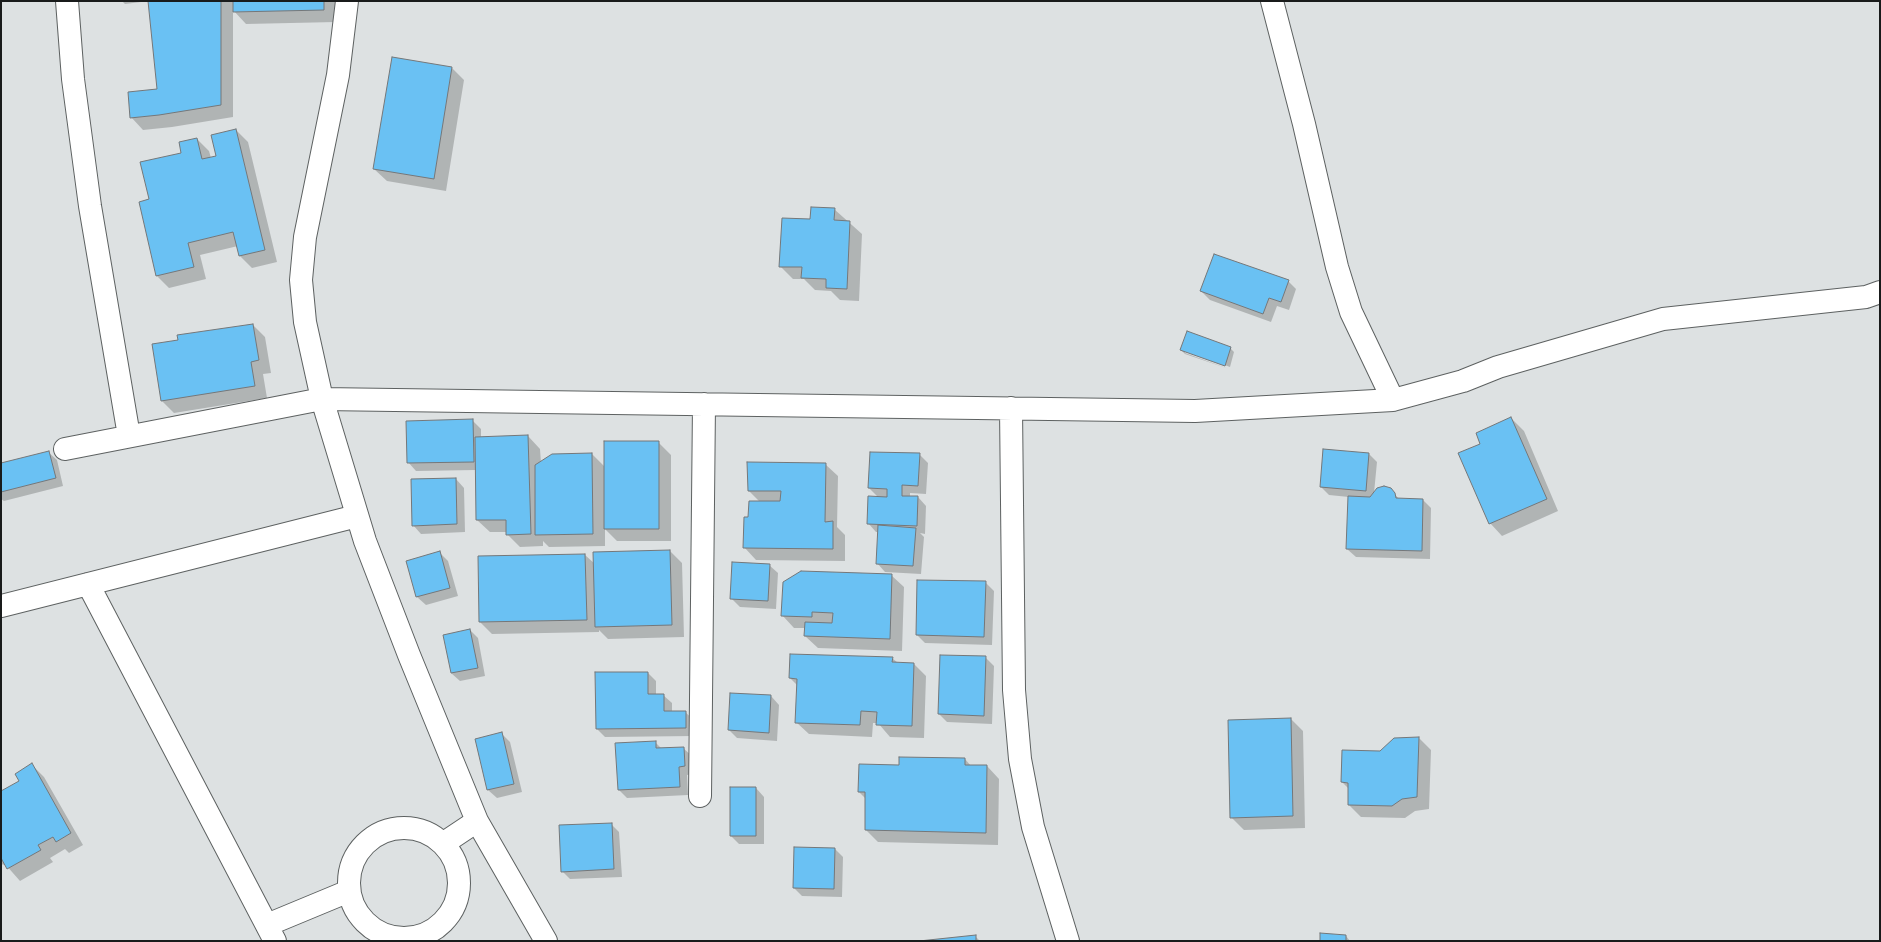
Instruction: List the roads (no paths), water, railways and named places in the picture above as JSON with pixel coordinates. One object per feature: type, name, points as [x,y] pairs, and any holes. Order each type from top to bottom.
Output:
[{"type":"street","points":[[67,1],[73,79],[90,206],[129,436]]},
{"type":"street","points":[[347,1],[338,75],[305,236],[301,280],[305,322],[322,399],[357,516],[365,541],[409,655],[477,821],[546,941]]},
{"type":"street","points":[[1272,1],[1304,124],[1337,267],[1351,312],[1393,400]]},
{"type":"street","points":[[65,449],[322,399],[1195,411],[1393,400],[1463,381],[1514,362],[1663,319],[1866,297],[1880,292]]},
{"type":"street","points":[[700,796],[704,404]]},
{"type":"street","points":[[1011,408],[1014,690],[1020,759],[1033,827],[1068,941]]},
{"type":"street","points":[[1,606],[357,516]]},
{"type":"street","points":[[88,584],[271,933],[349,891]]},
{"type":"street","points":[[444,843],[477,821]]},
{"type":"street","points":[[396,828],[414,828],[430,833],[444,843],[458,869],[458,899],[442,924],[416,940],[394,938],[372,929],[356,912],[349,891],[349,873],[355,857],[366,843],[379,833],[396,828]]}]
